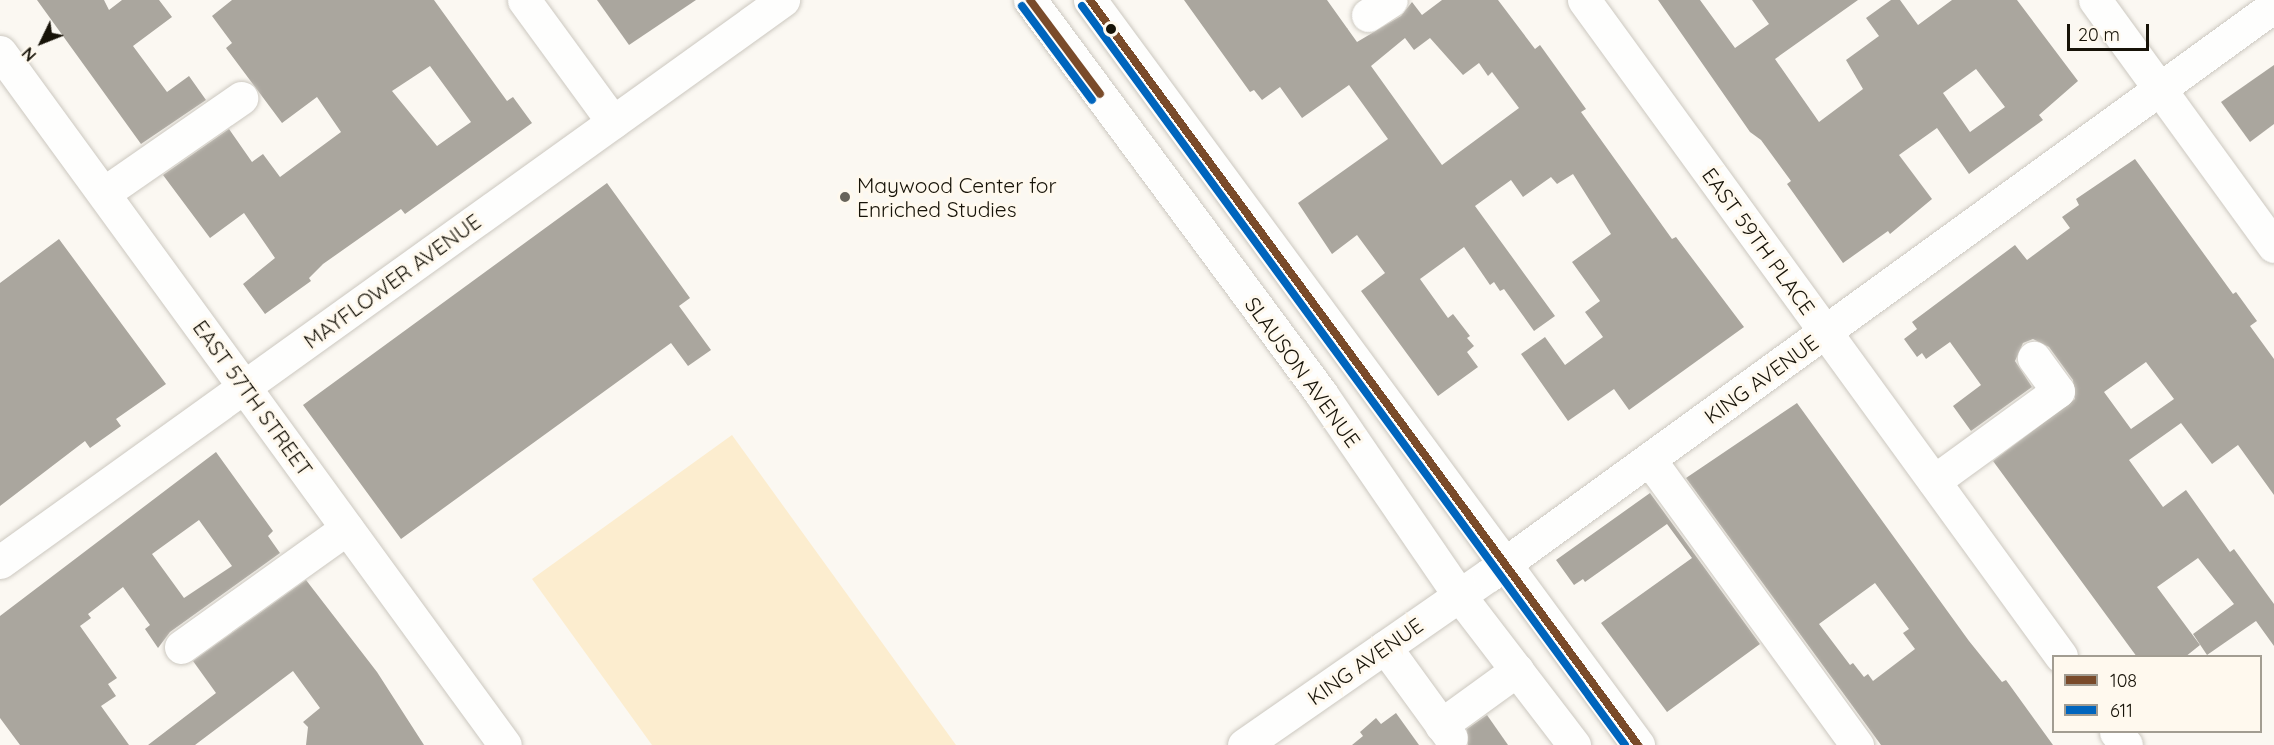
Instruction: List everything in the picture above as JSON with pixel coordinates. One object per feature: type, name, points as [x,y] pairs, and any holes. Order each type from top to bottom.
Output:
[{"type":"street","points":[[524,0],[613,122]]},
{"type":"street","name":"MAYFLOWER AVENUE","points":[[0,562],[783,0]]},
{"type":"street","name":"SLAUSON AVENUE","points":[[1030,0],[1322,395],[1460,595],[1574,745]]},
{"type":"street","points":[[1090,0],[1502,565],[1638,745]]},
{"type":"street","name":"EAST 59TH PLACE","points":[[1584,0],[2060,655]]},
{"type":"street","points":[[2095,0],[2274,246]]},
{"type":"street","name":"KING AVENUE","points":[[1244,745],[1460,595],[1826,333],[2274,6]]},
{"type":"street","name":"EAST 57TH STREET","points":[[0,52],[505,745]]},
{"type":"street","points":[[104,193],[242,99]]},
{"type":"street","points":[[1934,481],[2058,391],[2034,358]]},
{"type":"street","points":[[1649,459],[1857,745]]},
{"type":"street","points":[[181,647],[347,528]]},
{"type":"street","points":[[1385,647],[1446,731],[1517,670]]},
{"type":"street","points":[[2117,733],[2126,745]]},
{"type":"shaded area","points":[[732,435],[956,745],[652,745],[532,579]]},
{"type":"building","points":[[37,0],[104,0],[109,10],[122,0],[159,0],[172,17],[133,46],[167,92],[189,76],[206,100],[141,144]]},
{"type":"building","points":[[232,0],[434,0],[507,101],[513,97],[532,123],[405,214],[401,209],[323,264],[309,278],[311,281],[265,314],[243,284],[275,258],[244,213],[210,238],[163,175],[229,129],[252,162],[263,154],[280,177],[341,132],[317,97],[282,123],[226,48],[232,43],[212,16]],"holes":[[[430,66],[471,122],[437,146],[392,91]]]},
{"type":"building","points":[[597,0],[696,0],[629,45]]},
{"type":"building","points":[[1184,0],[1327,0],[1357,42],[1401,16],[1412,2],[1422,15],[1442,0],[1498,0],[1535,49],[1540,45],[1586,109],[1581,112],[1672,239],[1676,237],[1744,327],[1629,410],[1614,389],[1568,421],[1521,354],[1545,337],[1565,365],[1603,337],[1585,312],[1600,301],[1572,262],[1611,234],[1573,174],[1557,184],[1551,177],[1523,197],[1511,180],[1475,206],[1555,316],[1534,331],[1504,289],[1500,291],[1494,282],[1490,285],[1464,247],[1420,279],[1448,318],[1453,314],[1470,336],[1467,338],[1474,346],[1467,352],[1478,367],[1438,396],[1361,291],[1385,273],[1357,235],[1332,254],[1298,203],[1388,139],[1349,85],[1302,118],[1280,87],[1262,100],[1254,90],[1250,92]],"holes":[[[1405,38],[1414,50],[1430,38],[1463,75],[1479,63],[1488,76],[1492,72],[1519,108],[1442,165],[1371,66]]]},
{"type":"building","points":[[1658,0],[1700,0],[1735,48],[1769,24],[1752,0],[1858,0],[1775,59],[1819,122],[1863,89],[1846,60],[1879,36],[1866,18],[1891,0],[1900,0],[1918,25],[1952,0],[2017,0],[2078,81],[2039,115],[2043,120],[1969,174],[1937,128],[1899,155],[1932,199],[1890,234],[1888,231],[1843,263],[1787,184],[1791,181],[1761,140],[1750,132]],"holes":[[[1976,69],[2005,107],[1970,132],[1943,93]]]},
{"type":"building","points":[[2274,65],[2274,124],[2250,142],[2221,102]]},
{"type":"building","points":[[2135,159],[2233,294],[2236,292],[2257,321],[2250,326],[2274,359],[2274,495],[2238,445],[2212,464],[2181,423],[2129,460],[2163,507],[2186,490],[2230,552],[2234,549],[2274,604],[2274,646],[2256,621],[2207,655],[2193,634],[2234,604],[2198,558],[2157,587],[2200,645],[2188,655],[2136,655],[1993,461],[2075,399],[2073,380],[2049,347],[2033,339],[2023,343],[2015,361],[2032,387],[1971,431],[1953,406],[1981,385],[1950,342],[1926,359],[1922,353],[1917,357],[1904,339],[1917,329],[1912,322],[2015,245],[2027,260],[2070,228],[2062,217],[2079,205],[2076,199]],"holes":[[[2146,362],[2174,399],[2131,429],[2104,392]]]},
{"type":"building","points":[[607,183],[690,298],[679,306],[711,350],[688,366],[671,343],[401,539],[303,405]]},
{"type":"building","points":[[59,239],[166,384],[116,419],[121,426],[90,448],[85,441],[0,506],[0,283]]},
{"type":"building","points":[[1797,403],[1969,641],[2002,682],[2006,680],[2053,745],[1881,745],[1686,478]],"holes":[[[1875,583],[1909,629],[1903,633],[1915,649],[1873,681],[1868,674],[1864,677],[1853,663],[1850,665],[1819,624]]]},
{"type":"building","points":[[216,452],[273,531],[268,536],[280,553],[170,632],[158,648],[145,629],[150,625],[123,587],[88,614],[91,618],[80,626],[117,678],[108,684],[116,696],[101,706],[129,745],[20,745],[0,718],[0,616]],"holes":[[[199,520],[232,566],[184,598],[152,554]]]},
{"type":"building","points":[[1650,493],[1760,644],[1667,712],[1601,623],[1692,558],[1667,524],[1585,582],[1583,579],[1574,585],[1556,560]]},
{"type":"building","points":[[306,580],[377,672],[424,745],[306,745],[308,727],[303,722],[320,708],[293,671],[195,745],[148,745],[216,693],[193,661]]},
{"type":"building","points":[[1396,713],[1419,745],[1352,745],[1363,736],[1360,732],[1376,718],[1381,724]]},
{"type":"building","points":[[1487,715],[1508,745],[1468,745],[1467,729]]},
{"type":"transit line","name":"108","points":[[1030,0],[1100,94]]},
{"type":"transit line","name":"108","points":[[1090,0],[1638,745]]},
{"type":"transit line","name":"611","points":[[1022,6],[1092,100]]},
{"type":"transit line","name":"611","points":[[1082,6],[1625,745]]},
{"type":"place","name":"Maywood Center for Enriched Studies","points":[[845,197]]}]
